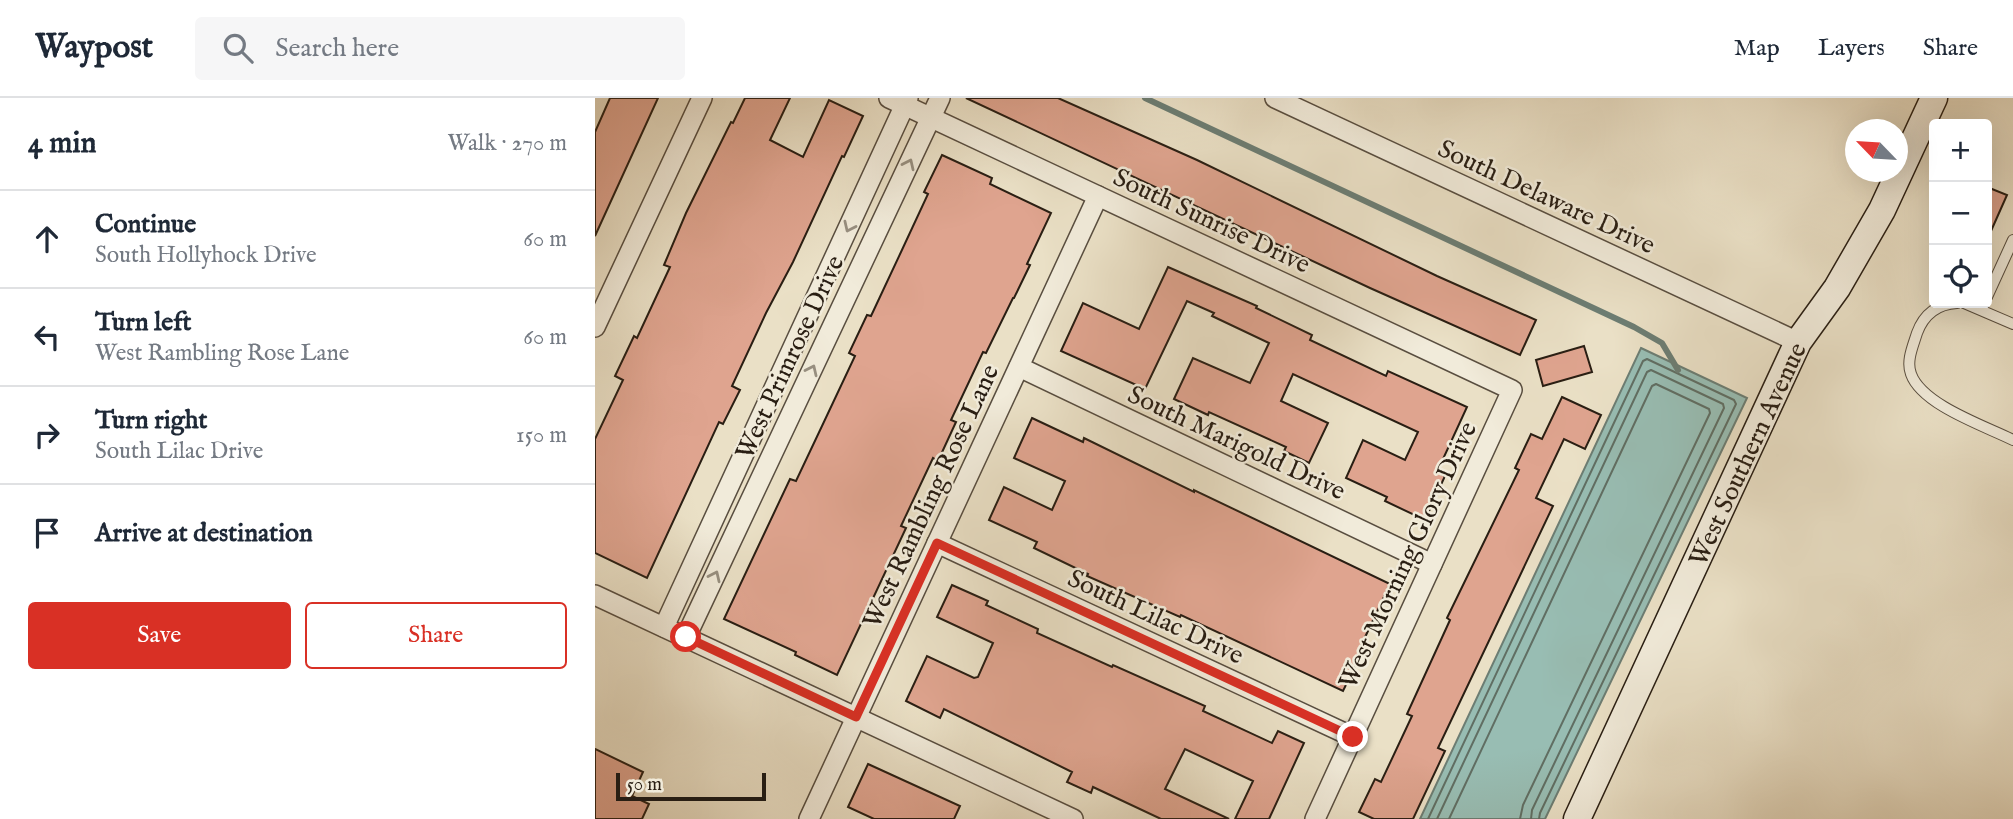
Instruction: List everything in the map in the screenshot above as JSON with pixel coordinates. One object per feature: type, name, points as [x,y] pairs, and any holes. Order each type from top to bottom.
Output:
[{"type":"main road","name":"West Southern Avenue","points":[[1577,819],[1798,342],[1837,288],[1882,210],[1934,98]]},
{"type":"street","points":[[595,327],[702,98]]},
{"type":"street","name":"West Primrose Drive","points":[[686,637],[940,98]]},
{"type":"street","name":"South Delaware Drive","points":[[1275,98],[1310,106],[1798,342]]},
{"type":"street","name":"West Primrose Drive","points":[[664,627],[901,100]]},
{"type":"street","name":"South Sunrise Drive","points":[[901,100],[931,117],[1512,390]]},
{"type":"street","name":"West Rambling Rose Lane","points":[[809,819],[1098,196]]},
{"type":"street","name":"South Marigold Drive","points":[[1019,367],[1432,564]]},
{"type":"street","name":"West Morning Glory Drive","points":[[1315,819],[1512,390]]},
{"type":"street","name":"South Lilac Drive","points":[[937,543],[1353,737]]},
{"type":"street","points":[[595,595],[1073,819]]},
{"type":"lane","points":[[1992,286],[2013,240]]},
{"type":"lane","points":[[1936,308],[1922,319],[1909,356],[1910,373],[1920,390],[1936,403],[2013,440]]},
{"type":"lane","points":[[1986,308],[2013,324]]},
{"type":"water","points":[[1641,348],[1747,398],[1545,819],[1420,819]]},
{"type":"building","points":[[610,98],[658,98],[595,236],[595,132]]},
{"type":"building","points":[[745,98],[790,98],[770,140],[803,157],[829,100],[863,116],[732,386],[740,390],[723,424],[719,422],[647,578],[595,553],[595,439],[623,380],[615,376],[634,336],[637,338],[670,267],[664,265],[686,213]]},
{"type":"building","points":[[966,98],[1058,98],[1197,160],[1437,276],[1536,320],[1520,355],[1370,288]]},
{"type":"building","points":[[942,155],[992,178],[990,184],[1051,213],[1027,264],[1030,265],[986,353],[983,352],[951,420],[956,422],[938,461],[933,458],[901,526],[906,528],[837,675],[795,655],[796,652],[724,619],[790,479],[796,481],[855,356],[849,353],[867,315],[871,316],[928,194],[924,192]]},
{"type":"building","points":[[1992,189],[2007,195],[1992,229]]},
{"type":"building","points":[[1168,267],[1257,306],[1256,308],[1312,335],[1310,340],[1386,376],[1388,371],[1467,407],[1437,472],[1445,476],[1425,520],[1385,501],[1387,497],[1346,478],[1363,440],[1405,460],[1418,432],[1293,374],[1281,401],[1328,423],[1309,463],[1284,451],[1286,447],[1174,399],[1193,358],[1250,383],[1269,343],[1212,316],[1214,313],[1187,301],[1145,389],[1061,351],[1083,303],[1139,329]]},
{"type":"building","points":[[1584,346],[1592,372],[1543,386],[1536,360]]},
{"type":"building","points":[[1562,397],[1601,415],[1585,449],[1564,439],[1536,498],[1553,506],[1438,748],[1445,751],[1413,819],[1374,819],[1359,812],[1375,779],[1381,782],[1412,716],[1407,714],[1450,620],[1447,618],[1519,470],[1515,468],[1531,434],[1542,439]]},
{"type":"building","points":[[1032,418],[1083,442],[1084,438],[1390,584],[1343,691],[1181,615],[1180,617],[1087,576],[1088,574],[1034,548],[1037,542],[989,520],[1004,487],[1052,510],[1065,481],[1014,458]]},
{"type":"building","points":[[952,585],[988,601],[986,605],[1038,629],[1037,633],[1205,706],[1203,711],[1272,743],[1278,731],[1304,743],[1269,819],[1235,819],[1253,781],[1185,749],[1165,789],[1229,819],[1161,819],[1093,787],[1091,793],[1067,782],[1072,772],[944,709],[940,718],[906,701],[927,656],[974,678],[978,677],[993,643],[937,617]]},
{"type":"building","points":[[595,749],[643,772],[632,796],[649,804],[642,819],[595,819]]},
{"type":"building","points":[[868,764],[960,806],[954,819],[874,819],[848,807]]},
{"type":"waterway","points":[[1145,98],[1634,327],[1662,343],[1678,370]]},
{"type":"route","points":[[686,637],[856,717],[937,543],[1353,737]]}]
